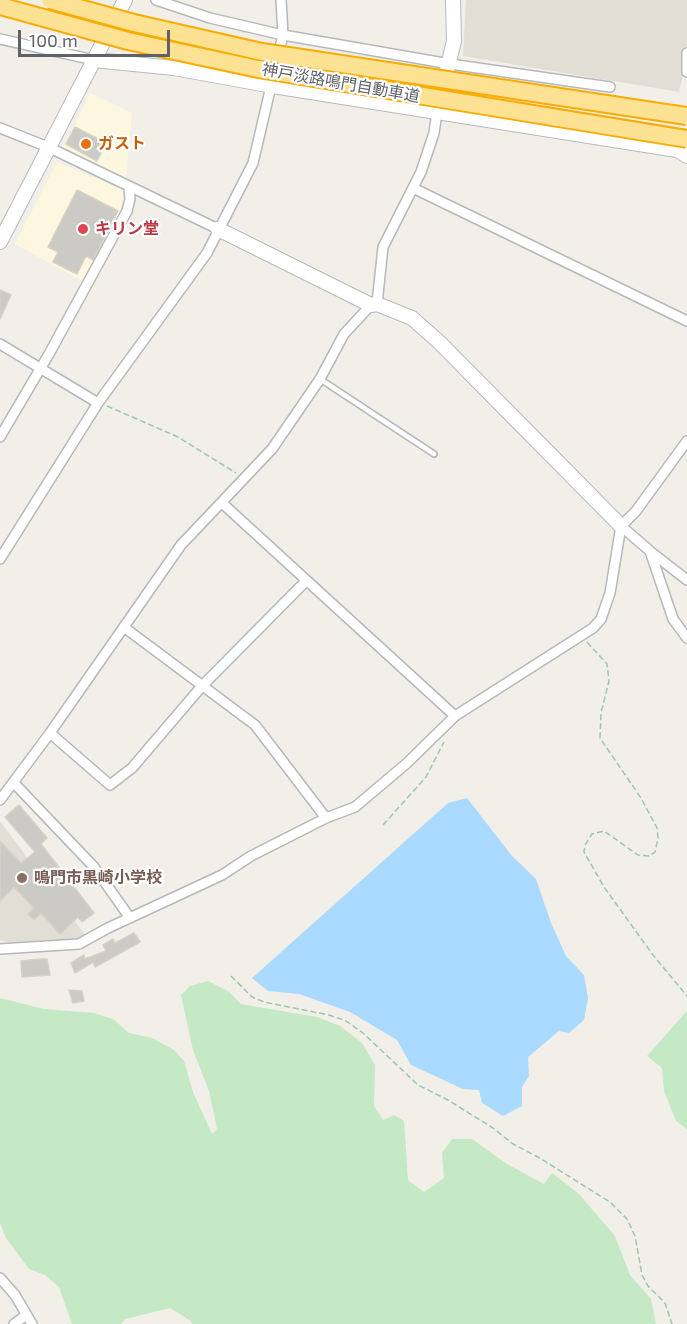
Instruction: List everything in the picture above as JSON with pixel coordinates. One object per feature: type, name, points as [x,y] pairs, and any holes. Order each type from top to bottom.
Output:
[{"type":"highway","name":"神戸淡路鳴門自動車道","points":[[50,0],[134,23],[262,52],[687,116]]},
{"type":"highway","name":"神戸淡路鳴門自動車道","points":[[0,6],[128,41],[258,69],[687,139]]},
{"type":"street","points":[[0,242],[125,0]]},
{"type":"street","points":[[156,0],[210,18],[283,35],[450,64],[610,87]]},
{"type":"street","points":[[0,559],[98,403],[207,253],[253,163],[273,86],[283,35],[281,0]]},
{"type":"street","points":[[0,800],[125,628],[181,545],[272,449],[320,379],[344,334],[374,304],[383,247],[413,188],[434,134],[454,41],[453,0]]},
{"type":"street","points":[[0,39],[94,60],[174,68],[273,86],[677,150],[687,156]]},
{"type":"street","points":[[687,53],[687,72]]},
{"type":"street","points":[[0,128],[48,147],[374,304],[412,318],[439,342],[621,526],[687,580]]},
{"type":"street","points":[[0,437],[127,211],[130,199],[129,188]]},
{"type":"street","points":[[413,188],[687,321]]},
{"type":"street","points":[[0,344],[98,403]]},
{"type":"street","points":[[0,949],[79,944],[222,875],[251,856],[326,818],[355,807],[407,763],[455,716],[593,628],[602,619],[610,593],[621,526],[636,511],[687,441]]},
{"type":"street","points":[[222,502],[305,582],[455,716]]},
{"type":"street","points":[[650,551],[673,619],[687,638]]},
{"type":"street","points":[[50,733],[110,785],[132,768],[202,686],[305,582]]},
{"type":"street","points":[[125,628],[255,725],[326,818]]},
{"type":"street","points":[[14,783],[94,867],[130,918]]},
{"type":"street","points":[[0,1278],[32,1324]]},
{"type":"street","points":[[14,1324],[26,1315]]},
{"type":"lane","points":[[320,379],[434,454]]},
{"type":"path","points":[[98,403],[178,437],[224,464],[243,479]]},
{"type":"path","points":[[580,636],[607,664],[609,681],[601,713],[600,738],[641,798],[657,828],[658,838],[655,852],[649,856],[638,855],[604,831],[592,834],[585,845],[584,852],[604,887],[652,955],[687,996]]},
{"type":"path","points":[[383,825],[426,777],[446,737]]},
{"type":"path","points":[[231,976],[252,997],[264,1002],[329,1015],[346,1021],[363,1033],[418,1085],[475,1117],[513,1144],[538,1156],[610,1202],[627,1219],[635,1236],[642,1275],[648,1286],[665,1303],[672,1324]]},
{"type":"shaded area","points":[[466,0],[687,0],[687,56],[679,92],[463,56]]},
{"type":"shaded area","points":[[90,93],[132,113],[126,179],[64,147]]},
{"type":"shaded area","points":[[57,162],[124,190],[126,201],[82,281],[15,244]]},
{"type":"shaded area","name":"鳴門市黒崎小学校","points":[[0,821],[86,936],[15,944],[0,940]]},
{"type":"green space","points":[[208,981],[228,991],[241,1004],[317,1017],[340,1026],[362,1043],[375,1065],[374,1106],[383,1120],[394,1115],[404,1121],[408,1180],[424,1192],[444,1178],[442,1153],[452,1139],[472,1139],[507,1164],[544,1184],[552,1173],[579,1194],[615,1236],[630,1275],[651,1299],[656,1324],[192,1324],[191,1321],[170,1308],[125,1319],[121,1324],[72,1324],[59,1287],[45,1275],[29,1269],[6,1238],[0,1223],[0,998],[44,1009],[94,1013],[113,1019],[129,1033],[152,1038],[174,1050],[184,1061],[193,1092],[212,1134],[217,1129],[209,1091],[193,1050],[181,995],[190,986]]},
{"type":"green space","points":[[687,1011],[687,1129],[676,1121],[664,1091],[662,1068],[647,1056]]},
{"type":"water","points":[[467,798],[512,856],[536,879],[551,923],[566,956],[584,975],[588,998],[584,1020],[569,1033],[559,1031],[528,1057],[529,1076],[522,1087],[522,1106],[503,1116],[482,1103],[479,1090],[463,1089],[411,1065],[397,1040],[350,1012],[299,994],[268,991],[252,978],[448,803]]},
{"type":"building","name":"ガスト","points":[[75,127],[106,143],[97,161],[66,144]]},
{"type":"building","name":"キリン堂","points":[[77,190],[118,211],[93,260],[86,256],[77,274],[53,262],[58,252],[48,247]]},
{"type":"building","points":[[0,290],[11,295],[0,319]]},
{"type":"building","points":[[19,805],[47,838],[41,844],[94,913],[82,922],[78,917],[60,934],[41,913],[34,920],[28,914],[34,908],[14,887],[0,901],[0,841],[21,863],[35,852],[5,817]]},
{"type":"building","points":[[134,933],[140,942],[95,967],[93,962],[75,973],[71,963],[84,955],[85,959],[106,951],[103,945],[113,939],[115,943]]},
{"type":"building","points":[[47,959],[50,975],[22,977],[21,961]]},
{"type":"building","points":[[69,990],[82,991],[84,1001],[73,1003]]},
{"type":"place","name":"ガスト","points":[[86,144]]},
{"type":"place","name":"キリン堂","points":[[83,229]]},
{"type":"place","name":"鳴門市黒崎小学校","points":[[22,878]]}]
